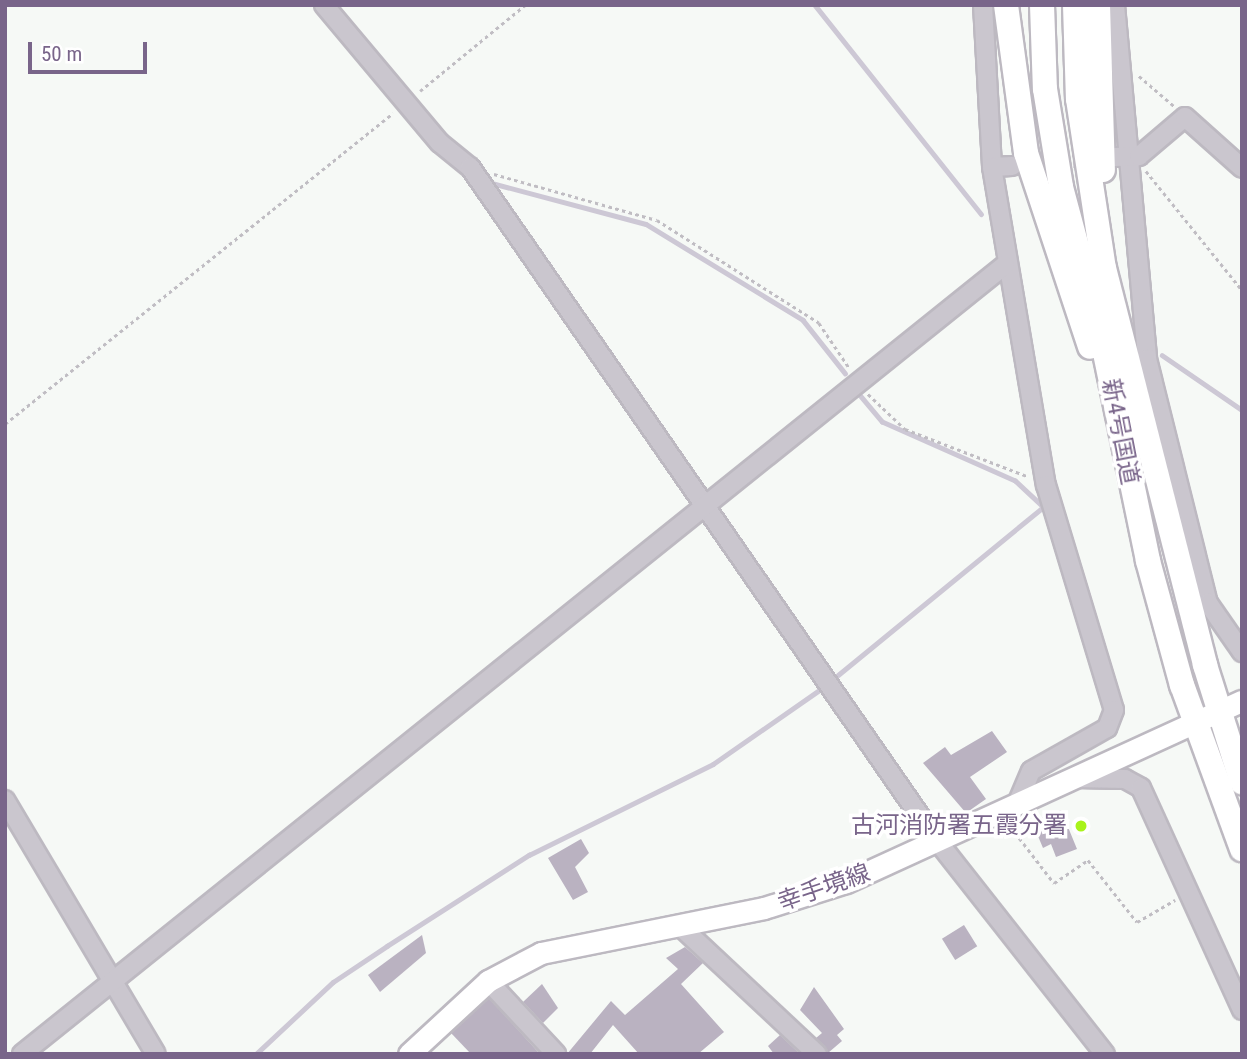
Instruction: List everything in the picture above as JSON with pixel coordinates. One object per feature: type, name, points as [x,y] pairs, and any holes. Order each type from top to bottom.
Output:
[{"type":"highway","points":[[1006,5],[1026,153],[1058,263],[1119,423]]},
{"type":"highway","name":"新4号国道","points":[[1042,5],[1045,89],[1061,187],[1119,423],[1151,573],[1195,720],[1242,849]]},
{"type":"highway","name":"新4号国道","points":[[1075,5],[1093,208],[1126,351],[1218,710],[1242,782]]},
{"type":"highway","points":[[1098,5],[1100,138],[1126,351]]},
{"type":"main road","name":"幸手境線","points":[[409,1054],[488,981],[541,953],[800,898],[938,842],[1068,778],[1242,701]]},
{"type":"street","points":[[324,5],[405,104],[470,167],[938,842],[1105,1054]]},
{"type":"street","points":[[983,5],[992,167],[1005,265],[1046,485],[1114,710],[1107,728],[1031,771],[1008,809]]},
{"type":"street","points":[[1115,5],[1119,157],[1147,359],[1208,603],[1242,652]]},
{"type":"street","points":[[1119,157],[1139,156],[1185,117],[1242,168]]},
{"type":"street","points":[[992,167],[1012,166]]},
{"type":"street","points":[[22,1054],[1005,265]]},
{"type":"street","points":[[1068,778],[1125,779],[1140,788],[1242,1010]]},
{"type":"street","points":[[5,800],[156,1054]]},
{"type":"street","points":[[679,925],[817,1054]]},
{"type":"street","points":[[488,981],[556,1054]]},
{"type":"path","points":[[5,424],[525,5]]},
{"type":"path","points":[[1117,59],[1185,117]]},
{"type":"path","points":[[1119,157],[1142,166],[1242,290]]},
{"type":"path","points":[[470,167],[657,220],[819,323],[858,381],[905,429],[1046,485]]},
{"type":"path","points":[[1008,809],[1054,883],[1088,860],[1137,922],[1188,892]]},
{"type":"building","points":[[992,731],[1007,752],[970,777],[986,799],[966,813],[923,763],[945,747],[951,755]]},
{"type":"building","points":[[1061,810],[1077,849],[1056,857],[1051,844],[1043,848],[1032,822]]},
{"type":"building","points":[[581,839],[589,853],[575,867],[588,892],[573,900],[548,858]]},
{"type":"building","points":[[964,925],[977,946],[955,960],[942,939]]},
{"type":"building","points":[[422,935],[426,953],[380,992],[368,975]]},
{"type":"building","points":[[685,947],[703,963],[681,984],[724,1032],[698,1054],[639,1054],[613,1025],[590,1054],[567,1054],[611,1001],[625,1015],[678,969],[666,958]]},
{"type":"building","points":[[542,984],[558,1008],[543,1023],[523,1002]]},
{"type":"building","points":[[814,987],[844,1029],[837,1035],[842,1041],[828,1053],[816,1038],[822,1033],[800,1010]]},
{"type":"building","points":[[489,998],[540,1054],[471,1054],[451,1033]]},
{"type":"building","points":[[780,1035],[800,1054],[774,1054],[768,1046]]},
{"type":"waterway","points":[[815,5],[981,214]]},
{"type":"waterway","points":[[488,182],[646,224],[803,320],[845,373]]},
{"type":"waterway","points":[[1162,355],[1242,410]]},
{"type":"waterway","points":[[838,675],[1043,507],[1015,481],[882,422],[858,393]]},
{"type":"waterway","points":[[256,1054],[333,982],[387,946],[529,855],[713,764],[821,689]]},
{"type":"tunnel","points":[[1019,165],[1099,158]]},
{"type":"place","name":"古河消防署五霞分署","points":[[1081,826]]}]
